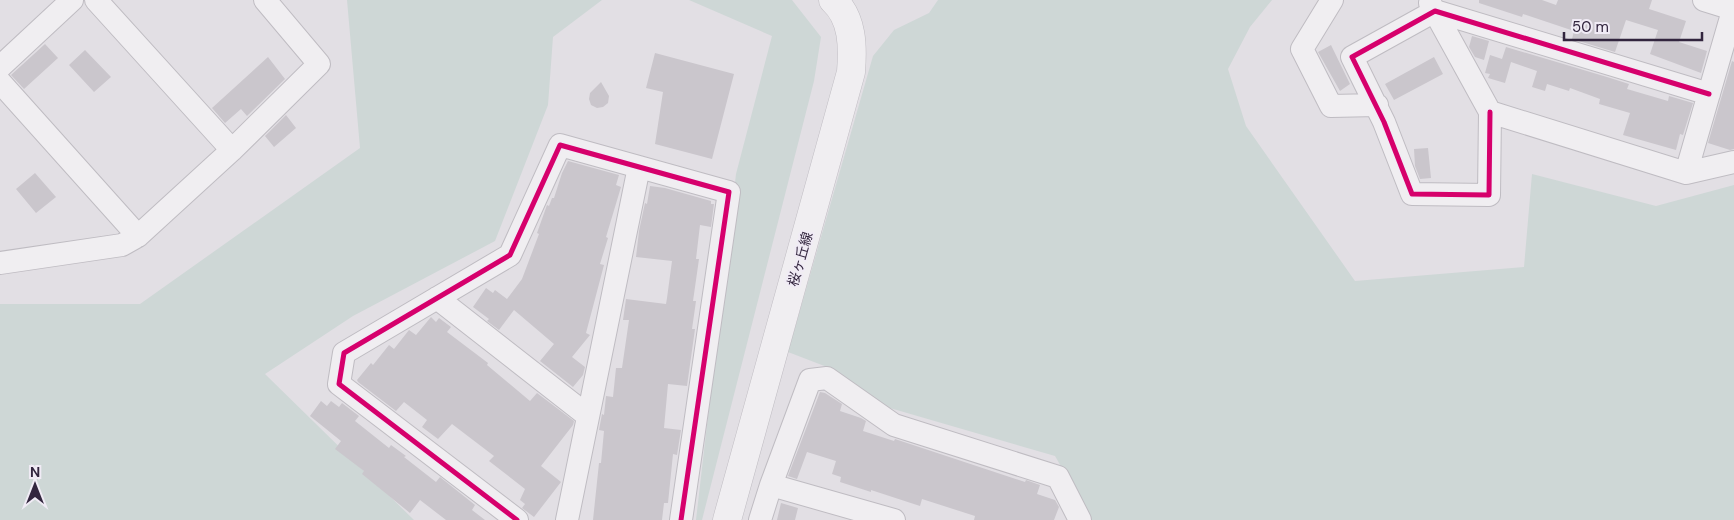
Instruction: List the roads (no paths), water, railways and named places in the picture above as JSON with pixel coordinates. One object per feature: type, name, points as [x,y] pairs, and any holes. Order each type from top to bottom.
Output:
[{"type":"street","points":[[0,67],[72,0]]},
{"type":"street","points":[[96,0],[232,150]]},
{"type":"street","points":[[0,263],[122,245],[138,236],[232,150],[319,64],[265,0]]},
{"type":"street","points":[[1332,0],[1302,49],[1331,106],[1377,105]]},
{"type":"street","points":[[1686,173],[1734,8],[1704,0]]},
{"type":"street","name":"桜ヶ丘線","points":[[727,520],[847,91],[853,50],[849,26],[839,2]]},
{"type":"street","points":[[1432,5],[1490,112],[1489,195],[1412,194],[1377,105],[1352,57],[1432,5]]},
{"type":"street","points":[[1432,5],[1709,94]]},
{"type":"street","points":[[0,82],[138,236]]},
{"type":"street","points":[[1490,112],[1686,173],[1734,162]]},
{"type":"street","points":[[517,520],[339,384],[344,353],[510,255],[560,145],[729,192],[681,520]]},
{"type":"street","points":[[567,520],[639,167]]},
{"type":"street","points":[[437,298],[588,416]]},
{"type":"street","points":[[760,520],[810,380],[827,378],[894,425],[1058,477],[1080,520]]},
{"type":"street","points":[[771,485],[894,520]]}]
